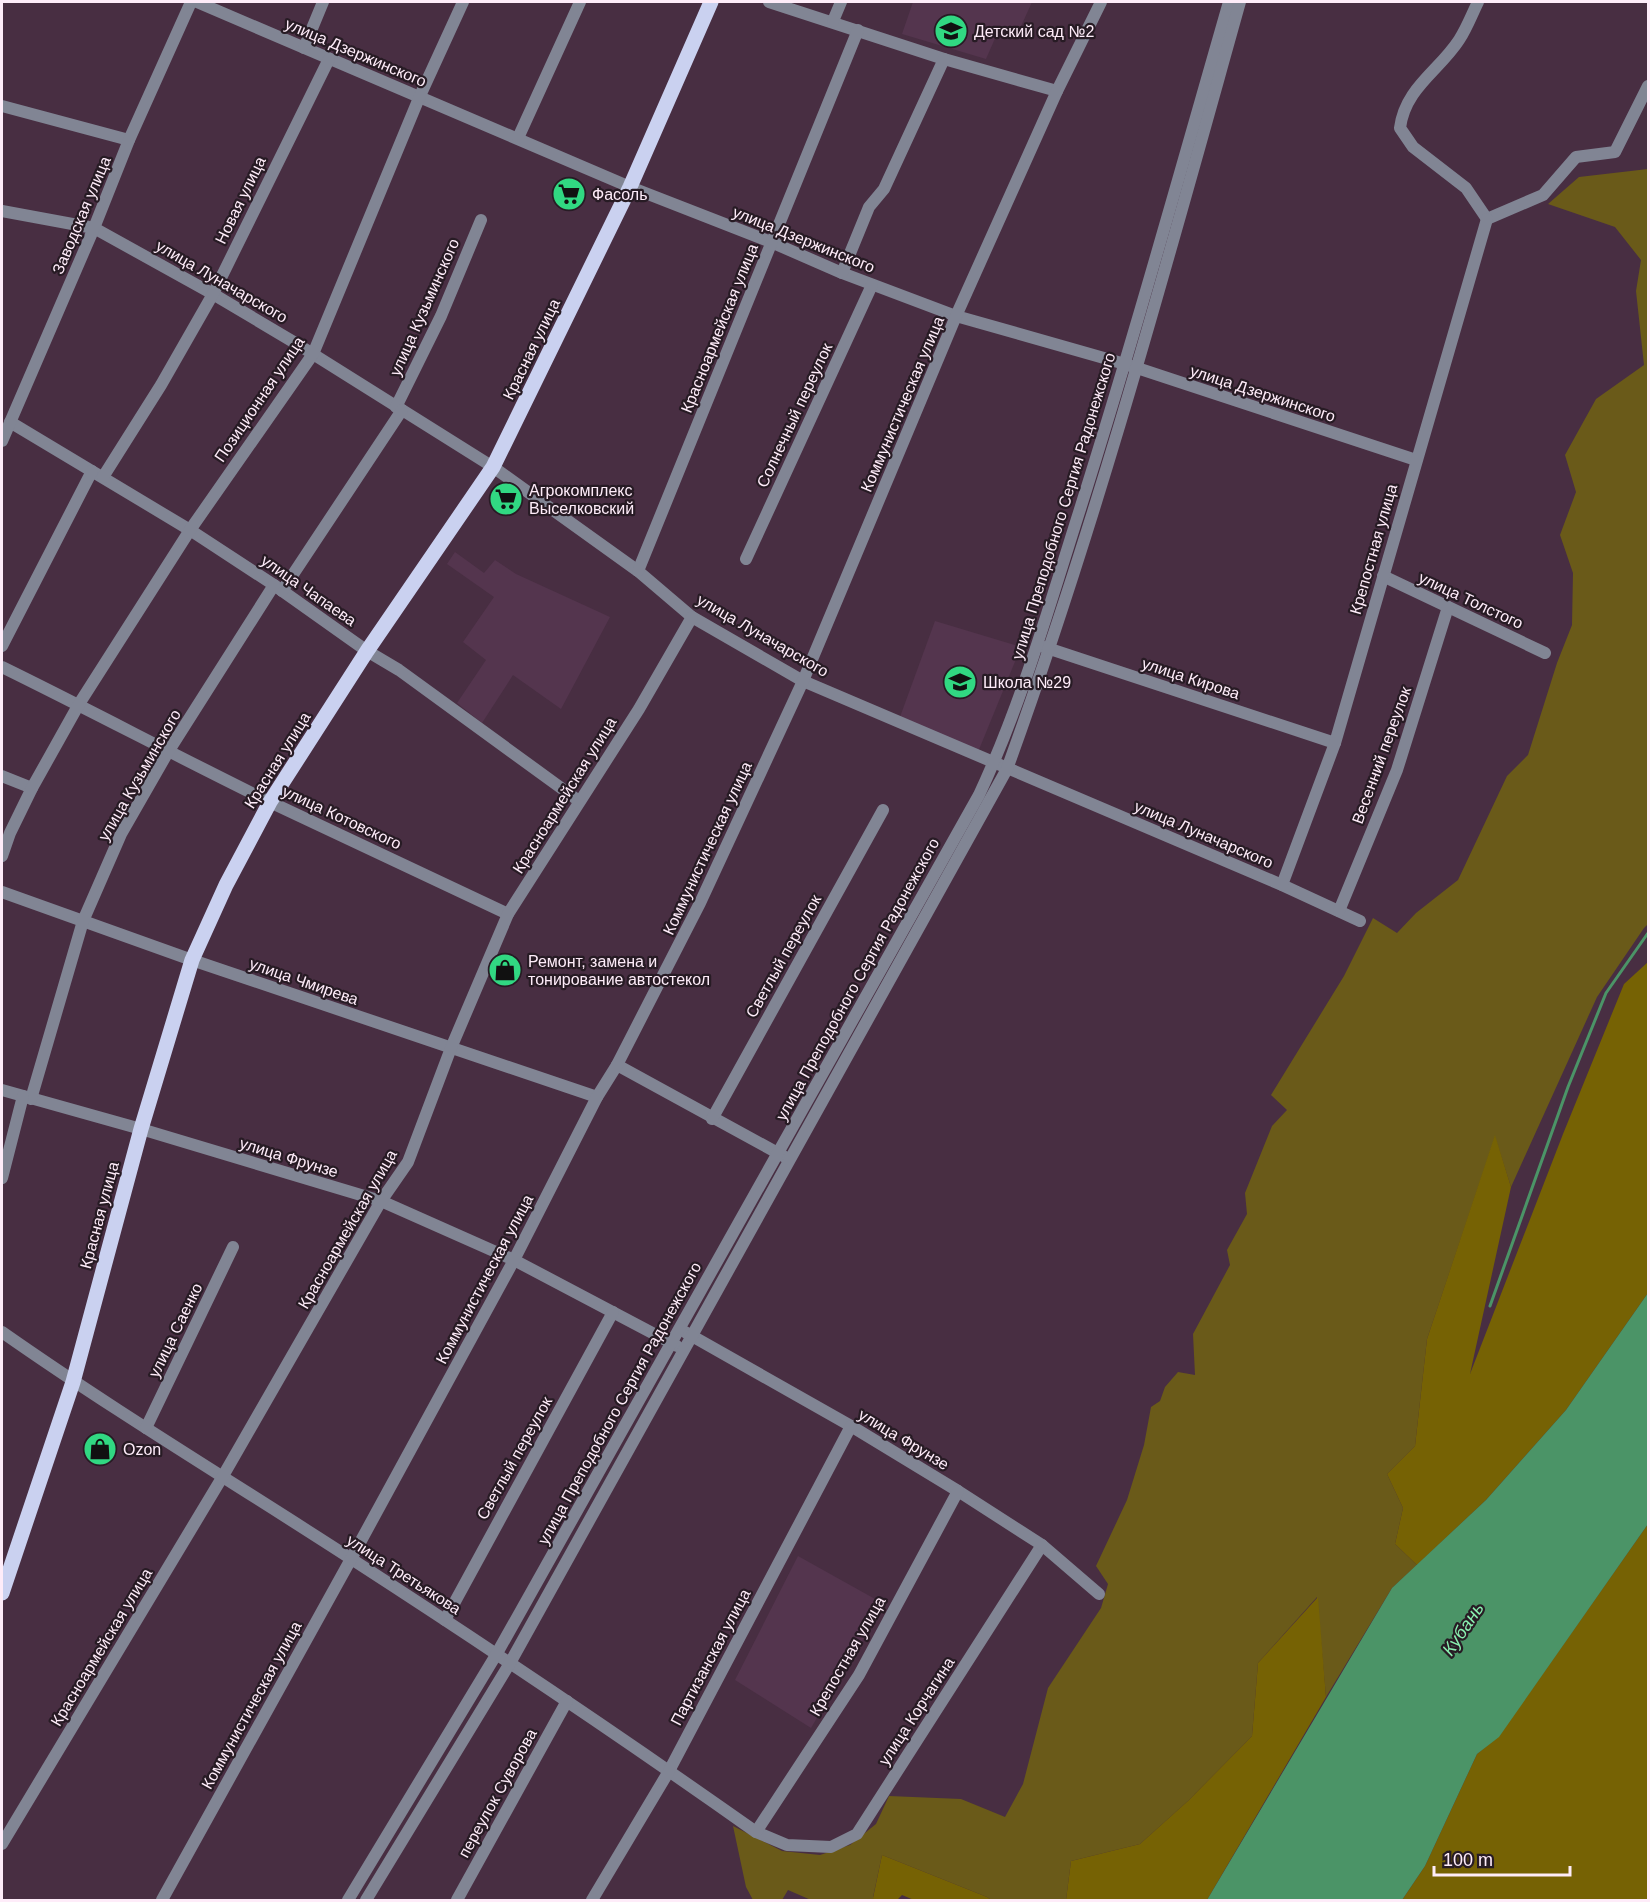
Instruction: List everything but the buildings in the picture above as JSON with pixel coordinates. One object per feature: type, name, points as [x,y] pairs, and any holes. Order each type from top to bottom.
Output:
[{"type":"main road","name":"Красная улица","points":[[2,1593],[73,1382],[141,1130],[192,960],[226,885],[270,802],[367,651],[493,468],[630,187],[711,2]]},
{"type":"street","name":"Заводская улица","points":[[2,441],[94,228],[129,140],[191,2]]},
{"type":"street","name":"улица Дзержинского","points":[[197,2],[630,187],[771,242],[872,285],[956,316],[1131,367],[1416,460]]},
{"type":"street","points":[[304,48],[323,2]]},
{"type":"street","name":"Позиционная улица","points":[[2,856],[10,833],[32,788],[78,704],[190,530],[313,354],[419,98],[464,2]]},
{"type":"street","points":[[518,138],[580,2]]},
{"type":"street","points":[[769,2],[944,59],[1058,91]]},
{"type":"street","points":[[833,21],[842,2]]},
{"type":"street","name":"Коммунистическая улица","points":[[162,1900],[514,1260],[700,903],[803,681],[956,316],[1101,2]]},
{"type":"street","name":"улица Преподобного Сергия Радонежского","points":[[1131,367],[1229,2]]},
{"type":"street","name":"улица Преподобного Сергия Радонежского","points":[[784,1156],[1007,769],[1240,2]]},
{"type":"street","points":[[1478,2],[1459,40],[1414,93],[1402,111],[1400,128],[1413,147],[1466,188],[1487,219],[1543,195],[1576,156],[1615,152],[1648,86]]},
{"type":"street","name":"Красноармейская улица","points":[[638,571],[858,30]]},
{"type":"street","name":"Новая улица","points":[[2,646],[98,474],[161,385],[213,294],[329,59]]},
{"type":"street","points":[[842,273],[869,207],[884,189],[944,59]]},
{"type":"street","points":[[2,106],[129,140]]},
{"type":"street","name":"улица Луначарского","points":[[2,211],[94,228],[213,294],[313,354],[493,468],[638,571],[692,617],[803,681],[1282,885],[1360,921]]},
{"type":"street","name":"Крепостная улица","points":[[1282,885],[1335,743],[1487,219]]},
{"type":"street","name":"улица Кузьминского","points":[[2,1178],[83,921],[121,834],[168,752],[399,408],[481,220]]},
{"type":"street","name":"Солнечный переулок","points":[[746,559],[872,285]]},
{"type":"street","name":"улица Чапаева","points":[[10,422],[190,530],[278,588],[367,651],[399,670],[579,801]]},
{"type":"street","name":"улица Толстого","points":[[1383,576],[1545,653]]},
{"type":"street","name":"Весенний переулок","points":[[1339,911],[1396,770],[1448,607]]},
{"type":"street","name":"Красноармейская улица","points":[[2,1844],[223,1477],[381,1202],[408,1162],[450,1048],[508,914],[639,709],[692,617]]},
{"type":"street","name":"улица Преподобного Сергия Радонежского","points":[[348,1900],[496,1655],[672,1343],[686,1332],[784,1156],[979,795],[1043,647]]},
{"type":"street","name":"улица Кирова","points":[[1043,647],[1335,743]]},
{"type":"street","name":"улица Котовского","points":[[2,668],[270,802],[508,914]]},
{"type":"street","points":[[2,776],[32,788]]},
{"type":"street","name":"Светлый переулок","points":[[712,1119],[883,810]]},
{"type":"street","name":"улица Чмирева","points":[[2,892],[192,960],[597,1097]]},
{"type":"street","points":[[617,1065],[712,1119],[784,1156]]},
{"type":"street","name":"улица Фрунзе","points":[[2,1090],[381,1202],[514,1260],[684,1350]]},
{"type":"street","name":"улица Саенко","points":[[146,1428],[233,1247]]},
{"type":"street","name":"Светлый переулок","points":[[445,1620],[612,1312]]},
{"type":"street","name":"улица Третьякова","points":[[2,1332],[73,1382],[510,1663],[756,1832],[787,1845]]},
{"type":"street","name":"улица Преподобного Сергия Радонежского","points":[[366,1900],[510,1663],[684,1350],[686,1332]]},
{"type":"street","name":"улица Фрунзе","points":[[686,1332],[851,1426],[958,1491],[1042,1545],[1099,1594]]},
{"type":"street","name":"Партизанская улица","points":[[592,1900],[669,1771],[851,1426]]},
{"type":"street","name":"Крепостная улица","points":[[756,1832],[859,1675],[958,1491]]},
{"type":"street","name":"улица Корчагина","points":[[787,1845],[831,1847],[857,1834],[1042,1545]]},
{"type":"street","name":"переулок Суворова","points":[[457,1900],[567,1701]]},
{"type":"shaded area","name":"Детский сад №2","points":[[913,2],[1032,2],[1017,35],[1000,27],[986,59],[902,34]]},
{"type":"shaded area","points":[[1648,169],[1648,924],[1597,997],[1511,1187],[1495,1137],[1427,1339],[1415,1446],[1387,1474],[1403,1508],[1395,1544],[1417,1565],[1392,1588],[1326,1697],[1317,1597],[1258,1663],[1252,1736],[1189,1800],[1140,1844],[1071,1861],[1066,1900],[991,1900],[882,1855],[873,1897],[875,1900],[811,1900],[788,1890],[782,1900],[753,1900],[746,1887],[733,1826],[782,1851],[820,1855],[850,1845],[876,1824],[889,1796],[961,1799],[1005,1817],[1023,1784],[1048,1688],[1101,1608],[1108,1584],[1096,1566],[1127,1500],[1144,1445],[1151,1407],[1160,1401],[1165,1387],[1178,1372],[1195,1375],[1193,1334],[1230,1265],[1227,1250],[1247,1214],[1245,1193],[1272,1126],[1287,1110],[1271,1095],[1344,976],[1373,918],[1397,933],[1416,913],[1458,880],[1507,776],[1528,755],[1557,663],[1572,625],[1573,573],[1560,535],[1576,492],[1565,455],[1596,399],[1644,365],[1636,291],[1641,260],[1615,227],[1548,204],[1579,177]]},
{"type":"shaded area","points":[[455,552],[484,573],[495,560],[516,574],[610,617],[561,709],[513,675],[482,723],[457,703],[486,660],[463,642],[494,597],[447,564]]},
{"type":"shaded area","name":"Школа №29","points":[[935,621],[1021,647],[978,752],[900,717]]},
{"type":"shaded area","points":[[1648,962],[1648,1293],[1566,1410],[1486,1500],[1417,1565],[1395,1544],[1403,1508],[1387,1474],[1415,1446],[1427,1339],[1495,1135],[1511,1187],[1470,1374],[1624,984]]},
{"type":"shaded area","points":[[1648,1524],[1648,1900],[1402,1900],[1425,1866],[1477,1754],[1499,1736]]},
{"type":"shaded area","points":[[798,1556],[884,1604],[811,1728],[735,1680]]},
{"type":"shaded area","points":[[1318,1597],[1326,1697],[1207,1900],[1066,1900],[1071,1861],[1140,1844],[1189,1800],[1252,1736],[1258,1663]]},
{"type":"shaded area","points":[[882,1855],[991,1900],[914,1900],[902,1895],[897,1900],[875,1900],[873,1898]]},
{"type":"water","name":"Кубань","points":[[1648,1293],[1648,1524],[1499,1737],[1477,1754],[1425,1866],[1402,1900],[1207,1900],[1392,1588],[1486,1500],[1566,1410]]},
{"type":"waterway","points":[[1490,1306],[1568,1087],[1606,993],[1648,933]]},
{"type":"place","name":"Детский сад №2","points":[[951,31]]},
{"type":"place","name":"Фасоль","points":[[569,194]]},
{"type":"place","name":"Агрокомплекс Выселковский","points":[[506,499]]},
{"type":"place","name":"Школа №29","points":[[960,682]]},
{"type":"place","name":"Ремонт, замена и тонирование автостекол","points":[[505,970]]},
{"type":"place","name":"Ozon","points":[[100,1449]]}]
